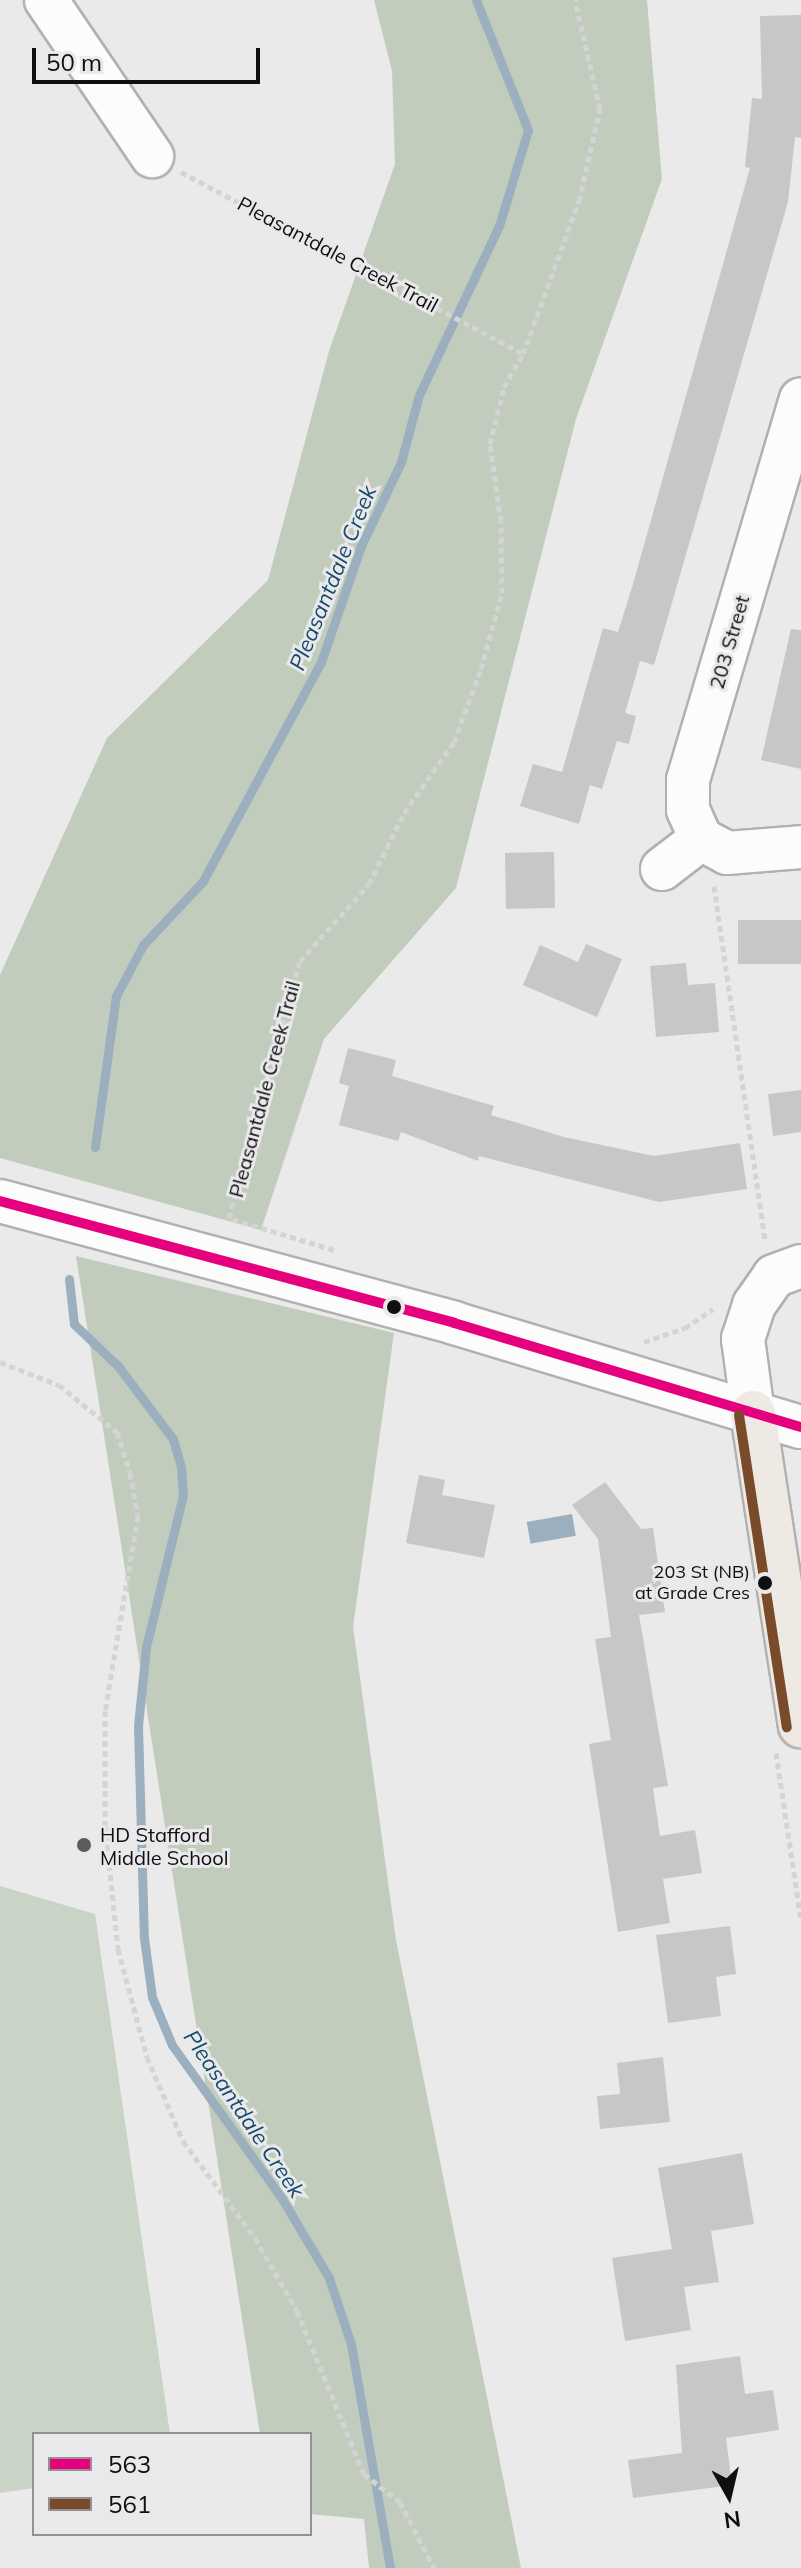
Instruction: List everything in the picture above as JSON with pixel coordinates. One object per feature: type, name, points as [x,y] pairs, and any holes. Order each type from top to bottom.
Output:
[{"type":"main road","points":[[753,1413],[801,1725]]},
{"type":"street","points":[[46,0],[152,156]]},
{"type":"street","name":"203 Street","points":[[701,839],[688,810],[688,780],[801,399]]},
{"type":"street","points":[[662,869],[701,839],[727,853],[801,847]]},
{"type":"street","points":[[0,1201],[454,1323],[801,1427]]},
{"type":"street","points":[[753,1413],[743,1339],[754,1305],[784,1256]]},
{"type":"path","name":"Pleasantdale Creek Trail","points":[[349,1255],[229,1218],[300,961],[369,884],[404,813],[454,742],[481,669],[502,593],[501,521],[490,444],[504,387],[523,354],[579,201],[600,109],[575,0]]},
{"type":"path","name":"Pleasantdale Creek Trail","points":[[152,156],[523,354]]},
{"type":"path","points":[[701,839],[717,896],[784,1256]]},
{"type":"path","points":[[634,1344],[685,1328],[714,1308]]},
{"type":"path","points":[[0,1362],[59,1385],[117,1432],[138,1516],[105,1711],[105,1825],[118,1949],[147,2057],[183,2141],[255,2238],[297,2311],[364,2474],[400,2502],[434,2568]]},
{"type":"path","points":[[780,1772],[781,1810],[801,1921]]},
{"type":"shaded area","points":[[0,1886],[95,1914],[170,2432],[32,2432],[32,2488],[0,2493]]},
{"type":"green space","points":[[374,0],[647,0],[662,179],[576,419],[456,888],[324,1039],[261,1230],[0,1158],[0,975],[107,738],[268,580],[329,351],[395,164],[392,71]]},
{"type":"green space","points":[[76,1256],[394,1333],[353,1627],[396,1940],[521,2568],[369,2568],[364,2519],[312,2514],[312,2432],[260,2432]]},
{"type":"water","points":[[572,1514],[576,1536],[531,1544],[527,1522]]},
{"type":"building","points":[[801,15],[801,138],[795,137],[788,202],[654,665],[640,661],[625,713],[636,716],[629,744],[617,741],[602,789],[590,785],[579,824],[520,806],[533,764],[562,772],[603,628],[618,632],[633,584],[750,168],[745,167],[752,98],[762,99],[760,16]]},
{"type":"building","points":[[791,629],[801,630],[801,769],[761,760]]},
{"type":"building","points":[[554,852],[555,908],[506,909],[505,853]]},
{"type":"building","points":[[738,920],[801,920],[801,964],[738,964]]},
{"type":"building","points":[[586,944],[622,959],[597,1017],[523,985],[540,945],[578,962]]},
{"type":"building","points":[[686,963],[688,985],[715,983],[719,1032],[656,1037],[650,966]]},
{"type":"building","points":[[348,1048],[396,1060],[392,1076],[494,1106],[491,1115],[564,1137],[654,1156],[740,1143],[747,1189],[659,1202],[479,1156],[478,1161],[401,1132],[398,1141],[339,1125],[349,1086],[339,1083]]},
{"type":"building","points":[[801,1090],[801,1132],[773,1136],[768,1094]]},
{"type":"building","points":[[419,1475],[445,1480],[442,1495],[495,1505],[484,1558],[406,1543]]},
{"type":"building","points":[[605,1482],[641,1529],[653,1528],[665,1612],[639,1615],[668,1786],[653,1788],[660,1836],[695,1830],[702,1873],[663,1879],[670,1923],[618,1932],[589,1744],[611,1740],[595,1639],[611,1637],[598,1539],[572,1505]]},
{"type":"building","points":[[730,1926],[736,1974],[716,1977],[721,2016],[668,2023],[656,1935]]},
{"type":"building","points":[[663,2057],[670,2122],[600,2129],[597,2096],[620,2094],[617,2063]]},
{"type":"building","points":[[742,2153],[754,2224],[711,2231],[719,2282],[684,2287],[691,2330],[625,2341],[612,2258],[672,2249],[658,2168]]},
{"type":"building","points":[[740,2356],[745,2394],[773,2390],[779,2430],[726,2438],[732,2485],[633,2498],[628,2460],[682,2453],[676,2365]]},
{"type":"waterway","name":"Pleasantdale Creek","points":[[95,1147],[116,996],[143,945],[203,881],[321,662],[361,546],[401,462],[419,395],[499,226],[528,130],[476,0]]},
{"type":"waterway","name":"Pleasantdale Creek","points":[[69,1279],[74,1324],[118,1366],[173,1439],[181,1467],[183,1495],[146,1647],[138,1726],[144,1938],[152,1997],[172,2045],[281,2197],[329,2278],[351,2344],[390,2568]]},
{"type":"transit line","name":"563","points":[[0,1201],[454,1323],[801,1427]]},
{"type":"transit line","name":"561","points":[[739,1415],[787,1727]]},
{"type":"place","name":"203 St (NB) at Grade Cres","points":[[765,1583]]},
{"type":"place","name":"HD Stafford Middle School","points":[[84,1845]]}]
